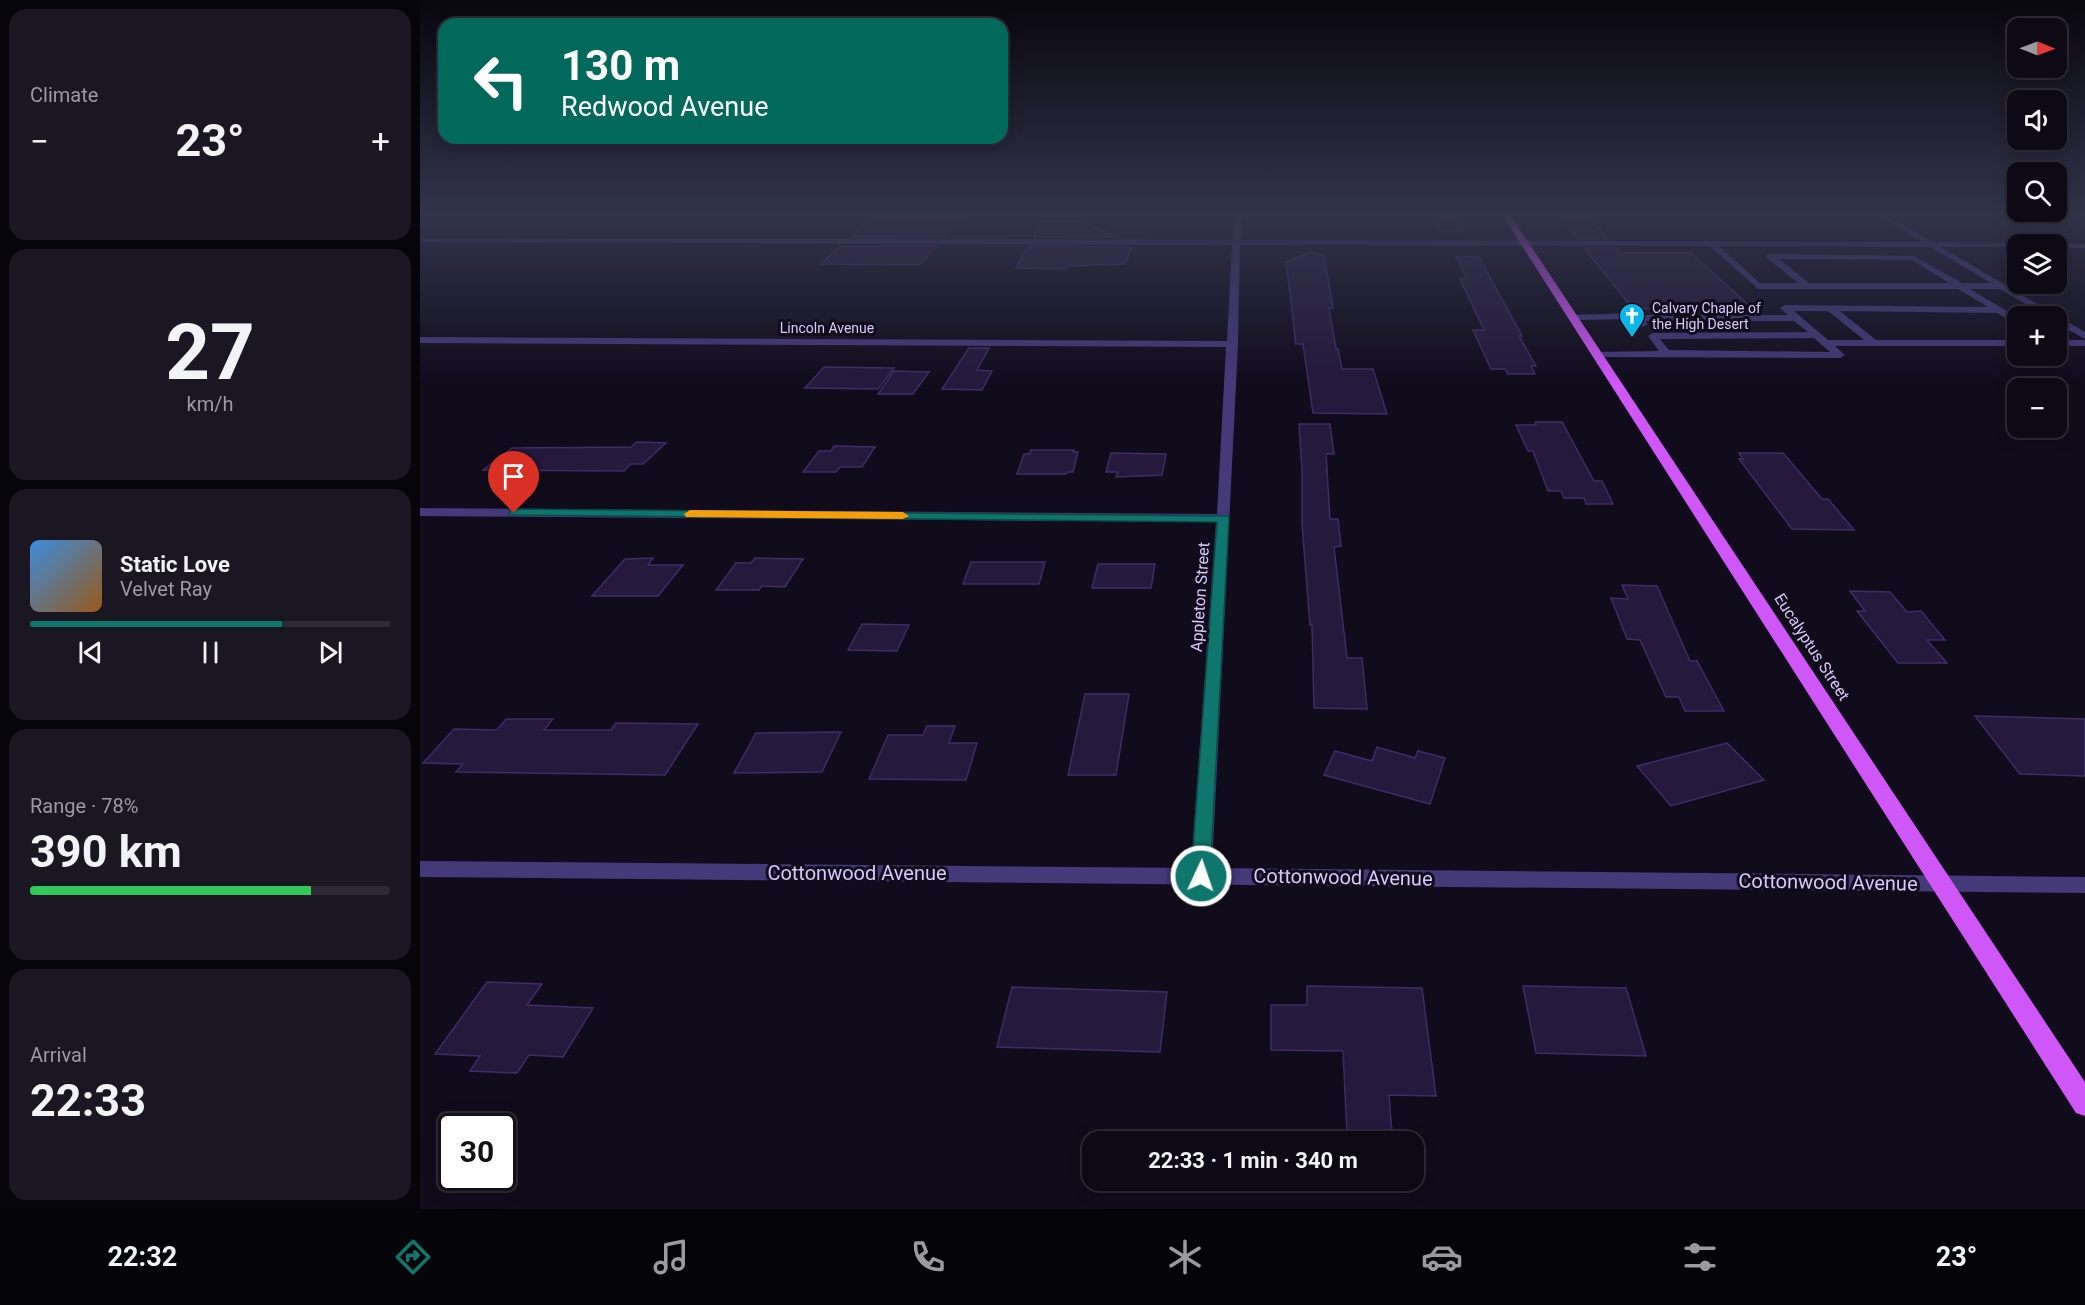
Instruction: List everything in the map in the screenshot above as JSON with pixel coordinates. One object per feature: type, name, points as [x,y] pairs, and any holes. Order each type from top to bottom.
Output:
[{"type":"main road","name":"Eucalyptus Street","points":[[1542,269],[2085,1104]]},
{"type":"street","name":"Appleton Street","points":[[1201,876],[1233,344],[1235,269]]},
{"type":"street","points":[[1740,269],[1758,286],[2001,286]]},
{"type":"street","points":[[1787,269],[1807,286]]},
{"type":"street","points":[[1934,269],[2007,315]]},
{"type":"street","points":[[1973,269],[2035,306]]},
{"type":"street","points":[[1891,286],[1927,310]]},
{"type":"street","points":[[1597,354],[1840,355],[1785,308],[1999,310]]},
{"type":"street","points":[[1831,309],[1874,343]]},
{"type":"street","points":[[1573,317],[1796,318]]},
{"type":"street","points":[[1637,318],[1666,353]]},
{"type":"street","points":[[2067,325],[2085,336]]},
{"type":"street","points":[[1653,336],[1816,335]]},
{"type":"street","name":"Lincoln Avenue","points":[[420,340],[1233,344]]},
{"type":"street","points":[[1826,343],[2007,343]]},
{"type":"street","points":[[2067,344],[2085,344]]},
{"type":"street","points":[[420,512],[1223,518]]},
{"type":"street","name":"Cottonwood Avenue","points":[[420,869],[2085,885]]},
{"type":"building","points":[[1287,269],[1326,269],[1333,308],[1329,308],[1342,369],[1373,369],[1387,414],[1313,413],[1303,344],[1296,344]]},
{"type":"building","points":[[1462,269],[1486,269],[1522,336],[1519,336],[1536,366],[1531,366],[1535,374],[1508,374],[1505,369],[1491,369],[1473,330],[1484,330],[1460,279],[1467,279]]},
{"type":"building","points":[[1601,269],[1709,269],[1753,309],[1633,309]]},
{"type":"building","points":[[969,348],[989,348],[977,370],[992,371],[982,390],[942,389]]},
{"type":"building","points":[[824,367],[894,368],[878,389],[805,388]]},
{"type":"building","points":[[894,371],[929,372],[913,394],[878,394]]},
{"type":"building","points":[[1535,422],[1562,422],[1594,481],[1602,481],[1613,504],[1586,504],[1584,498],[1564,498],[1561,491],[1548,491],[1533,451],[1528,451],[1516,425],[1536,425]]},
{"type":"building","points":[[1299,424],[1330,424],[1334,454],[1326,454],[1330,519],[1338,519],[1341,546],[1334,547],[1347,658],[1362,658],[1367,709],[1314,708],[1312,625],[1310,625],[1302,524]]},
{"type":"building","points":[[637,442],[666,443],[643,464],[631,464],[624,471],[483,470],[512,448],[631,447]]},
{"type":"building","points":[[834,446],[875,447],[862,467],[840,467],[836,472],[803,472],[819,451],[831,451]]},
{"type":"building","points":[[1031,450],[1074,450],[1073,452],[1078,452],[1073,472],[1017,474],[1024,454],[1029,454]]},
{"type":"building","points":[[1111,453],[1166,454],[1162,475],[1116,477],[1118,472],[1106,472]]},
{"type":"building","points":[[1739,453],[1783,453],[1822,499],[1828,499],[1854,530],[1792,529],[1739,459],[1743,459]]},
{"type":"building","points":[[653,558],[648,565],[683,565],[658,596],[592,596],[625,559]]},
{"type":"building","points":[[755,558],[803,559],[785,587],[762,586],[759,590],[716,590],[736,563],[751,563]]},
{"type":"building","points":[[971,562],[1045,562],[1039,584],[963,584]]},
{"type":"building","points":[[1098,564],[1155,564],[1151,588],[1092,588]]},
{"type":"building","points":[[1622,585],[1657,586],[1690,661],[1697,661],[1724,711],[1685,711],[1679,697],[1666,697],[1640,640],[1627,639],[1611,598],[1628,599]]},
{"type":"building","points":[[1850,591],[1890,592],[1907,612],[1921,611],[1945,640],[1927,640],[1947,663],[1898,663],[1857,611],[1865,611]]},
{"type":"building","points":[[862,624],[909,625],[897,651],[848,650]]},
{"type":"building","points":[[1085,694],[1129,694],[1116,775],[1068,775]]},
{"type":"building","points":[[1975,716],[2085,719],[2085,776],[2020,774]]},
{"type":"building","points":[[506,719],[553,719],[544,730],[611,730],[616,723],[698,724],[665,775],[456,772],[463,764],[423,763],[454,729],[497,730]]},
{"type":"building","points":[[927,726],[955,726],[949,743],[977,743],[966,780],[869,779],[888,735],[923,735]]},
{"type":"building","points":[[841,732],[822,772],[734,773],[756,733]]},
{"type":"building","points":[[1727,743],[1764,780],[1671,806],[1637,766]]},
{"type":"building","points":[[1377,747],[1415,758],[1418,751],[1445,758],[1430,804],[1324,775],[1335,751],[1372,761]]},
{"type":"building","points":[[487,982],[542,984],[527,1005],[593,1008],[563,1057],[529,1055],[517,1073],[470,1071],[480,1056],[435,1054]]},
{"type":"building","points":[[1307,986],[1422,988],[1436,1096],[1389,1095],[1392,1131],[1347,1131],[1343,1051],[1271,1050],[1271,1005],[1307,1005]]},
{"type":"building","points":[[1523,986],[1626,988],[1646,1056],[1536,1053]]},
{"type":"building","points":[[1012,987],[1167,992],[1160,1052],[997,1047]]},
{"type":"slow traffic","points":[[690,514],[903,516]]},
{"type":"place","name":"Calvary Chaple of the High Desert","points":[[1632,339]]},
{"type":"route","points":[[514,513],[1223,518],[1201,876]]}]
